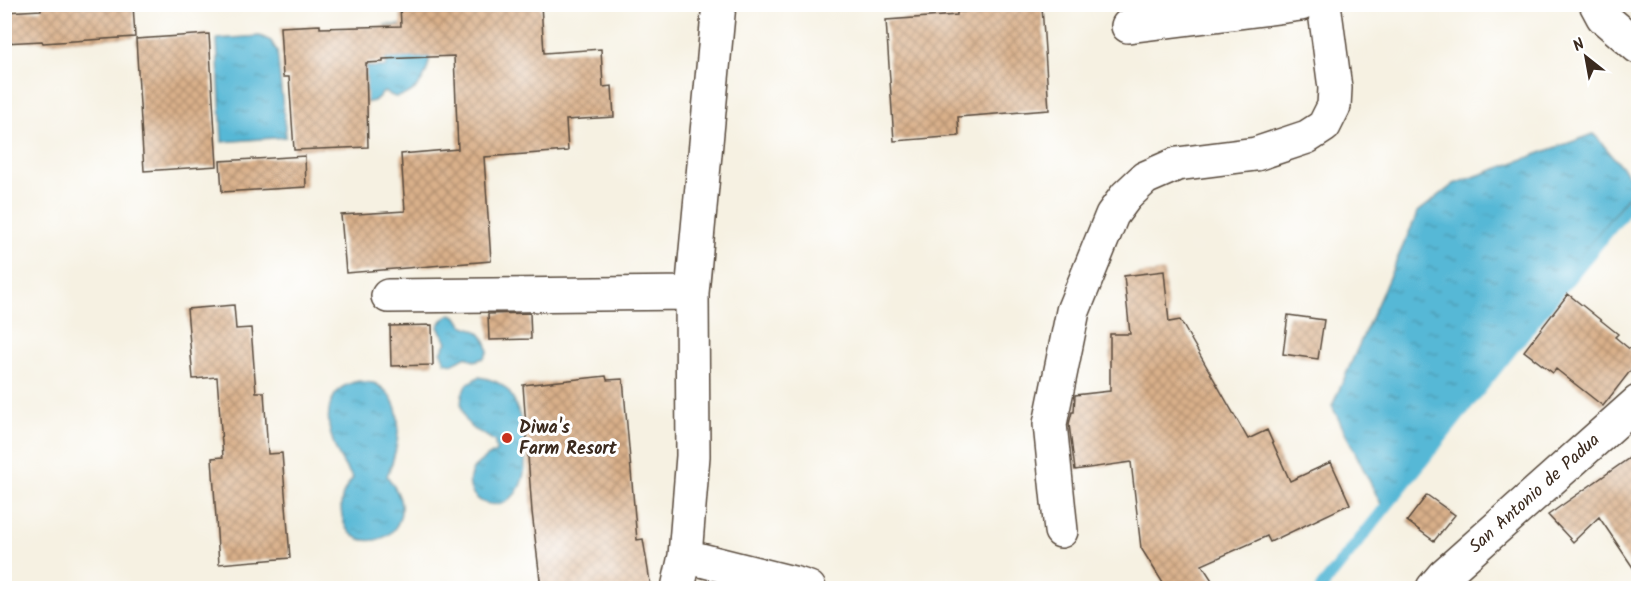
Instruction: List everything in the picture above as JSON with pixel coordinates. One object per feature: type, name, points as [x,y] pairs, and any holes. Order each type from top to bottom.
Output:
[{"type":"street","points":[[678,588],[685,556],[693,456],[692,293],[719,4]]},
{"type":"street","points":[[1128,26],[1301,4]]},
{"type":"street","points":[[1061,531],[1050,424],[1072,311],[1112,215],[1126,196],[1144,178],[1177,164],[1256,154],[1307,138],[1324,126],[1334,106],[1335,88],[1324,4]]},
{"type":"street","points":[[1596,4],[1603,17],[1638,47]]},
{"type":"street","points":[[388,296],[692,293]]},
{"type":"street","name":"San Antonio de Padua","points":[[1433,588],[1444,575],[1638,402]]},
{"type":"street","points":[[685,556],[809,588]]},
{"type":"water","points":[[385,25],[431,25],[430,59],[427,70],[416,88],[407,94],[395,97],[384,92],[374,101],[365,103],[351,67],[386,67]]},
{"type":"water","points":[[260,36],[271,41],[277,51],[286,137],[222,142],[217,39]]},
{"type":"water","points":[[1594,134],[1637,185],[1382,506],[1332,406],[1418,212],[1454,184]]},
{"type":"water","points":[[451,314],[457,317],[462,325],[476,331],[485,340],[488,351],[484,358],[474,361],[466,356],[452,364],[445,362],[441,352],[447,342],[438,327],[442,320]]},
{"type":"water","name":"Diwa's Farm Resort","points":[[479,377],[500,384],[510,393],[519,414],[524,436],[524,476],[516,493],[505,502],[493,504],[481,501],[473,493],[470,482],[476,465],[496,452],[495,442],[470,425],[463,415],[461,402],[467,385]]},
{"type":"water","points":[[357,381],[376,384],[386,392],[397,414],[395,452],[387,476],[399,497],[400,519],[385,537],[375,540],[364,540],[354,536],[346,528],[341,510],[342,500],[344,491],[353,478],[340,458],[329,422],[329,410],[333,399],[346,385]]},
{"type":"building","points":[[41,4],[133,4],[135,37],[4,43],[4,12],[41,10]]},
{"type":"building","points":[[400,4],[541,4],[544,53],[601,49],[603,87],[612,86],[614,117],[566,120],[568,151],[484,157],[491,261],[346,273],[341,215],[405,211],[401,154],[458,149],[454,56],[383,59],[383,62],[366,63],[368,147],[294,150],[289,77],[283,77],[280,27],[401,26]]},
{"type":"building","points":[[1042,6],[1049,110],[958,117],[959,136],[894,141],[886,20]]},
{"type":"building","points":[[209,34],[217,166],[144,171],[136,39]]},
{"type":"building","points":[[305,156],[306,187],[222,192],[220,161]]},
{"type":"building","points":[[1164,271],[1169,322],[1180,320],[1248,439],[1267,430],[1290,481],[1331,462],[1350,504],[1270,542],[1267,536],[1202,565],[1217,588],[1166,588],[1141,548],[1131,462],[1075,470],[1069,424],[1072,412],[1074,412],[1075,395],[1110,391],[1110,334],[1130,334],[1124,276]]},
{"type":"building","points":[[1568,294],[1618,334],[1615,337],[1638,356],[1638,361],[1603,406],[1556,369],[1553,373],[1524,351]]},
{"type":"building","points":[[234,305],[236,329],[251,328],[256,392],[264,392],[268,454],[282,453],[290,558],[219,564],[212,458],[223,457],[217,377],[193,379],[187,309]]},
{"type":"building","points":[[530,313],[531,339],[489,340],[488,314]]},
{"type":"building","points":[[1288,315],[1324,320],[1318,359],[1283,354]]},
{"type":"building","points":[[432,325],[433,365],[391,366],[390,326]]},
{"type":"building","points":[[606,376],[607,380],[623,379],[637,540],[643,539],[651,588],[541,588],[532,512],[523,385]]},
{"type":"building","points":[[1638,452],[1638,575],[1599,517],[1573,542],[1548,515]]},
{"type":"building","points":[[1427,495],[1455,515],[1434,541],[1407,521]]},
{"type":"waterway","points":[[1321,588],[1638,195]]},
{"type":"place","name":"Diwa's Farm Resort","points":[[507,438]]}]
